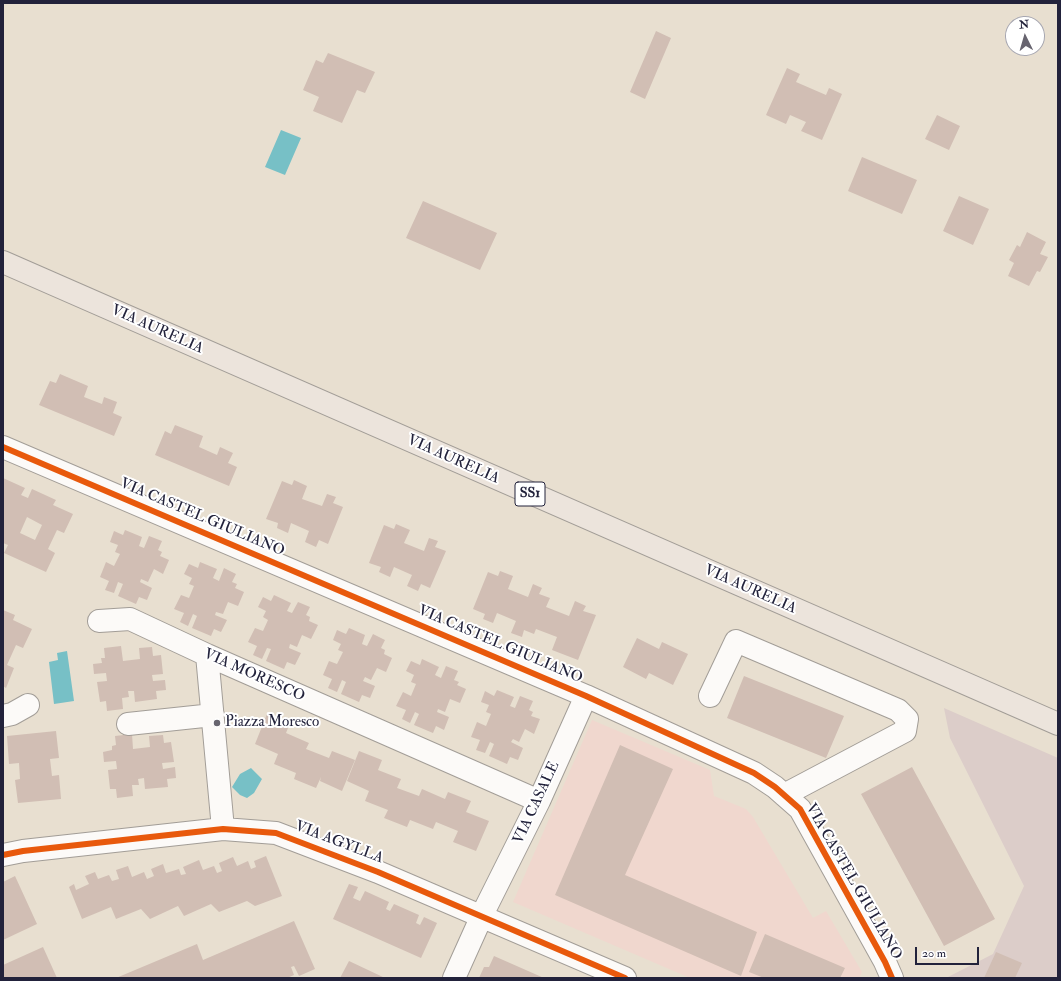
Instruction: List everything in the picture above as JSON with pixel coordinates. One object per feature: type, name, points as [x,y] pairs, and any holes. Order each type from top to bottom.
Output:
[{"type":"main road","name":"VIA AURELIA","points":[[3,262],[1058,724]]},
{"type":"street","name":"VIA CASTEL GIULIANO","points":[[3,447],[586,696],[754,773],[800,809],[885,962],[892,978]]},
{"type":"street","name":"VIA MORESCO","points":[[99,621],[130,620],[539,801]]},
{"type":"street","name":"VIA CASTEL GIULIANO","points":[[710,696],[736,641],[898,710],[907,719],[906,731],[784,795]]},
{"type":"street","points":[[207,655],[223,829]]},
{"type":"street","name":"VIA CASALE","points":[[454,978],[483,913],[539,801],[586,696]]},
{"type":"street","points":[[3,716],[12,714],[28,705]]},
{"type":"street","points":[[128,724],[213,715]]},
{"type":"street","name":"VIA AGYLLA","points":[[10,852],[223,829],[276,833],[483,913],[625,978]]},
{"type":"shaded area","points":[[944,708],[1058,758],[1058,978],[946,978],[993,954],[1024,886],[950,738]]},
{"type":"shaded area","points":[[592,720],[710,770],[714,796],[746,809],[753,817],[813,918],[826,911],[862,972],[859,978],[690,978],[513,902]]},
{"type":"water","points":[[281,130],[301,138],[285,175],[265,167]]},
{"type":"water","points":[[67,651],[74,701],[54,704],[49,662],[58,660],[57,653]]},
{"type":"water","points":[[251,768],[262,779],[254,793],[247,798],[240,795],[232,787],[240,774]]},
{"type":"building","points":[[656,31],[671,38],[645,99],[630,92]]},
{"type":"building","points":[[328,53],[375,72],[365,93],[357,90],[342,123],[313,111],[319,97],[303,90],[316,60],[323,63]]},
{"type":"building","points":[[787,68],[800,74],[796,82],[826,95],[829,88],[842,94],[822,140],[801,131],[806,122],[790,115],[786,124],[766,115]]},
{"type":"building","points":[[937,115],[960,126],[949,150],[925,139]]},
{"type":"building","points":[[862,157],[917,180],[902,214],[848,191]]},
{"type":"building","points":[[959,196],[989,209],[973,245],[943,231]]},
{"type":"building","points":[[423,201],[497,233],[480,270],[406,238]]},
{"type":"building","points":[[1027,232],[1046,242],[1040,254],[1048,257],[1040,272],[1037,271],[1029,286],[1008,276],[1014,263],[1009,260],[1017,245],[1020,247]]},
{"type":"building","points":[[60,374],[88,386],[84,397],[102,404],[104,397],[117,402],[113,413],[122,417],[114,436],[39,405],[50,381],[56,383]]},
{"type":"building","points":[[175,425],[203,436],[199,447],[217,455],[220,447],[233,453],[228,463],[237,467],[229,486],[155,455],[165,431],[171,434]]},
{"type":"building","points":[[3,478],[25,488],[21,495],[28,498],[32,489],[56,500],[53,505],[73,514],[64,533],[57,530],[48,549],[55,553],[46,572],[4,553],[8,545],[3,543]],"holes":[[[27,517],[42,525],[35,540],[20,533]]]},
{"type":"building","points":[[294,480],[307,486],[302,499],[322,506],[327,494],[336,497],[333,503],[343,507],[328,544],[319,540],[316,547],[305,542],[309,531],[291,523],[288,533],[277,528],[278,523],[266,519],[282,481],[292,485]]},
{"type":"building","points":[[396,524],[410,530],[404,543],[424,551],[429,538],[438,541],[435,547],[446,551],[430,588],[421,584],[418,591],[407,586],[412,575],[394,567],[390,577],[379,572],[381,567],[369,563],[384,525],[394,529]]},
{"type":"building","points":[[125,530],[142,537],[139,546],[144,548],[149,536],[162,541],[158,550],[162,552],[160,556],[169,560],[163,574],[154,569],[148,582],[141,579],[140,582],[152,588],[147,600],[139,597],[136,604],[118,596],[123,584],[118,582],[114,593],[105,590],[109,581],[100,577],[106,562],[114,566],[120,554],[115,552],[118,545],[110,542],[114,531],[123,535]]},
{"type":"building","points":[[200,562],[217,569],[213,578],[219,581],[224,568],[236,574],[232,582],[237,584],[235,588],[244,592],[238,606],[228,602],[223,614],[216,612],[215,615],[227,620],[221,632],[214,629],[211,636],[192,628],[197,616],[193,614],[188,626],[180,622],[184,613],[174,609],[181,595],[189,598],[194,586],[189,584],[192,578],[184,574],[189,564],[198,568]]},
{"type":"building","points":[[500,571],[513,576],[508,589],[528,597],[533,584],[542,588],[539,594],[550,598],[546,607],[569,616],[575,601],[586,606],[583,611],[596,615],[578,660],[552,650],[557,637],[536,629],[534,634],[524,630],[522,637],[511,633],[516,621],[497,613],[493,623],[483,619],[485,614],[473,609],[488,572],[498,576]]},
{"type":"building","points":[[274,595],[291,603],[287,611],[292,613],[298,602],[310,607],[306,615],[310,617],[309,621],[318,625],[311,639],[302,635],[297,647],[290,644],[289,648],[301,653],[295,665],[287,662],[284,669],[266,661],[271,649],[267,648],[262,659],[253,655],[257,646],[248,642],[255,628],[263,631],[268,620],[263,617],[266,611],[258,607],[263,597],[271,601]]},
{"type":"building","points":[[3,610],[15,615],[13,620],[32,629],[23,648],[16,645],[7,665],[14,668],[6,688],[3,686]]},
{"type":"building","points":[[349,628],[365,635],[362,644],[367,646],[373,634],[385,640],[381,648],[385,650],[384,654],[392,658],[386,672],[377,668],[371,680],[365,677],[363,681],[375,686],[370,698],[362,695],[359,702],[341,694],[346,682],[342,680],[337,692],[328,688],[332,679],[323,675],[329,661],[337,664],[343,652],[338,650],[341,644],[333,640],[337,630],[346,634]]},
{"type":"building","points":[[637,638],[659,649],[662,642],[688,654],[673,685],[649,673],[646,679],[623,667]]},
{"type":"building","points":[[121,646],[123,661],[140,659],[139,648],[152,647],[153,656],[161,655],[163,674],[152,675],[153,681],[165,680],[166,690],[156,691],[157,699],[135,702],[134,691],[128,691],[129,697],[122,698],[123,709],[107,711],[106,701],[100,702],[97,682],[107,681],[106,673],[94,674],[93,664],[102,663],[101,658],[105,658],[104,648]]},
{"type":"building","points":[[422,659],[439,667],[435,675],[441,678],[446,666],[458,671],[454,680],[459,682],[457,685],[466,689],[460,703],[450,699],[445,712],[438,709],[437,712],[449,717],[444,730],[436,726],[433,733],[414,725],[419,714],[415,712],[410,723],[402,719],[406,710],[396,706],[403,692],[411,696],[416,684],[411,682],[414,675],[406,671],[411,661],[420,665]]},
{"type":"building","points":[[744,676],[844,716],[826,758],[727,718]]},
{"type":"building","points":[[497,690],[514,697],[510,706],[515,708],[520,696],[533,701],[529,710],[533,712],[531,716],[540,719],[534,734],[525,729],[519,742],[513,739],[511,742],[523,748],[518,760],[510,757],[507,764],[489,756],[494,744],[490,742],[485,753],[476,750],[480,740],[471,737],[477,722],[486,726],[491,714],[486,712],[489,705],[481,702],[485,691],[494,696]]},
{"type":"building","points":[[267,714],[290,723],[286,733],[309,743],[306,749],[329,758],[332,751],[355,760],[342,791],[320,781],[321,777],[316,788],[294,779],[296,773],[274,764],[278,754],[255,744]]},
{"type":"building","points":[[56,731],[59,758],[50,759],[52,776],[59,775],[61,799],[18,803],[15,780],[20,779],[19,763],[9,764],[7,736]]},
{"type":"building","points":[[132,734],[133,749],[150,747],[149,736],[163,735],[164,743],[171,742],[174,762],[162,763],[163,769],[175,767],[176,778],[167,779],[168,787],[145,789],[144,778],[138,779],[139,785],[132,785],[133,796],[117,798],[116,789],[110,789],[108,770],[117,769],[116,761],[104,762],[103,752],[112,750],[112,746],[116,745],[115,736]]},
{"type":"building","points":[[620,745],[673,769],[625,875],[757,932],[741,976],[555,895]]},
{"type":"building","points":[[359,751],[382,760],[378,770],[401,779],[397,788],[419,796],[422,789],[445,799],[448,792],[471,801],[466,812],[489,821],[476,851],[453,842],[458,831],[436,822],[433,829],[410,820],[407,827],[384,818],[388,810],[365,801],[369,791],[347,781]]},
{"type":"building","points":[[912,767],[995,919],[944,946],[861,794]]},
{"type":"building","points":[[266,856],[282,896],[255,906],[247,901],[219,912],[211,904],[184,916],[178,906],[150,919],[141,909],[116,919],[111,907],[82,919],[69,887],[74,884],[76,890],[89,884],[85,876],[95,872],[98,879],[109,875],[112,881],[119,879],[116,870],[128,866],[132,877],[144,872],[147,879],[154,876],[151,869],[163,864],[166,873],[179,869],[181,875],[186,874],[183,867],[199,860],[203,870],[214,866],[217,873],[222,871],[219,863],[233,857],[237,866],[248,861],[251,869],[256,867],[254,861]]},
{"type":"building","points":[[15,876],[37,924],[3,940],[3,882]]},
{"type":"building","points":[[349,884],[358,887],[353,898],[360,901],[365,891],[389,902],[386,909],[390,911],[394,904],[419,915],[416,923],[420,925],[424,917],[437,923],[421,958],[333,919]]},
{"type":"building","points":[[294,921],[315,969],[299,976],[294,966],[291,967],[294,975],[287,978],[116,978],[197,944],[203,960]]},
{"type":"building","points":[[765,934],[845,968],[840,978],[764,978],[749,972]]},
{"type":"building","points":[[43,947],[57,978],[3,978],[3,965]]},
{"type":"building","points":[[996,952],[1022,963],[1015,978],[984,978]]},
{"type":"building","points":[[494,956],[544,978],[479,978],[484,967],[489,967]]},
{"type":"building","points":[[349,961],[385,978],[340,978]]},
{"type":"cycle path","points":[[3,447],[586,696],[754,773],[775,787],[800,809],[885,962],[892,978]]},
{"type":"cycle path","points":[[3,855],[23,851],[223,829],[276,833],[378,872],[625,978]]},
{"type":"place","name":"Piazza Moresco","points":[[217,723]]}]
